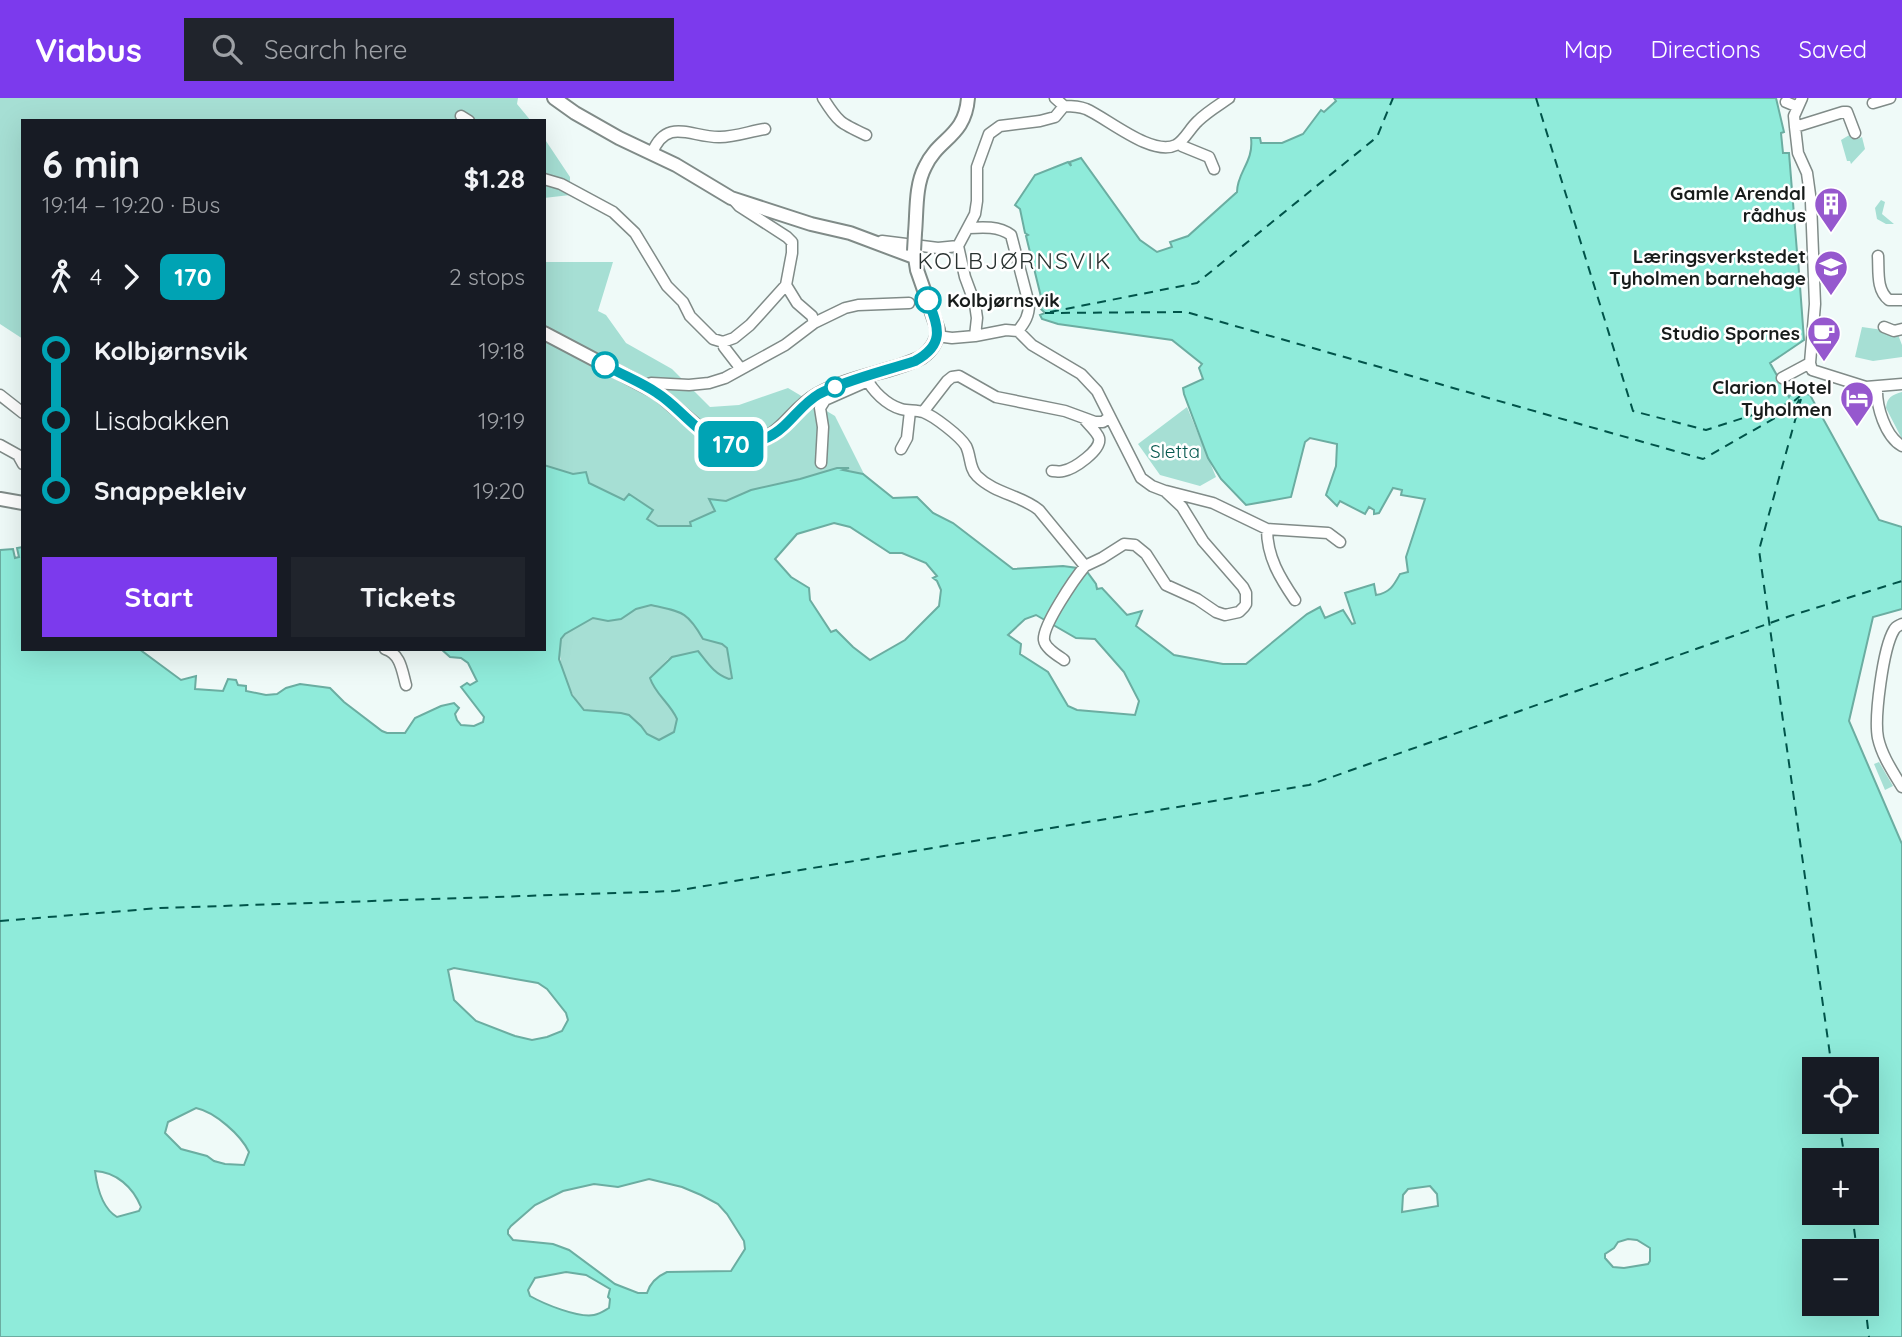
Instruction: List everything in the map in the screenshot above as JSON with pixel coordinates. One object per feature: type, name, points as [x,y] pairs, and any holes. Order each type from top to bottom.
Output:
[{"type":"main road","points":[[554,98],[610,133],[676,165],[731,198],[914,254]]},
{"type":"main road","points":[[546,334],[658,393],[707,435],[722,443],[739,445],[761,440],[779,430],[817,395],[867,379],[923,356],[932,348],[937,336],[936,323],[914,254],[921,175],[931,156],[961,124],[968,98]]},
{"type":"main road","points":[[0,499],[21,503]]},
{"type":"street","points":[[823,98],[836,118],[866,135]]},
{"type":"street","points":[[1055,98],[1064,106],[1089,110],[1125,133],[1165,147],[1179,143],[1198,121],[1229,98]]},
{"type":"street","points":[[1873,103],[1890,98]]},
{"type":"street","points":[[1786,102],[1800,102],[1794,116],[1794,127],[1798,153],[1807,173],[1811,202],[1815,304],[1812,368]]},
{"type":"street","points":[[975,336],[975,304],[958,246],[975,214],[976,167],[989,134],[1000,126],[1055,117],[1064,106]]},
{"type":"street","points":[[1794,127],[1847,112],[1855,133]]},
{"type":"street","points":[[652,153],[662,138],[673,131],[682,130],[721,137],[765,129]]},
{"type":"street","points":[[1179,143],[1209,157],[1214,169]]},
{"type":"street","points":[[546,180],[561,184],[614,212],[635,233],[667,286],[683,302],[690,316],[713,339],[723,342],[742,332],[786,285],[792,253],[792,242],[787,237],[731,198]]},
{"type":"street","points":[[968,228],[985,226],[1006,231],[1011,235],[1029,304],[1027,319],[1018,331]]},
{"type":"street","points":[[850,233],[908,245],[939,248],[958,246]]},
{"type":"street","points":[[1878,256],[1880,289],[1889,300],[1902,300]]},
{"type":"street","points":[[786,285],[797,303],[812,316],[814,323]]},
{"type":"street","points":[[643,386],[652,383],[709,383],[724,378],[785,345],[814,323],[845,308],[909,303]]},
{"type":"street","points":[[1884,327],[1894,331],[1902,329]]},
{"type":"street","points":[[937,336],[952,338],[1006,330],[1018,331],[1032,345],[1081,374],[1097,391],[1141,478],[1152,486],[1227,509],[1267,529],[1328,533],[1340,542]]},
{"type":"street","points":[[723,342],[741,369]]},
{"type":"street","points":[[1782,378],[1812,368],[1866,387],[1902,384]]},
{"type":"street","points":[[923,412],[947,381],[959,376],[996,397],[1065,411],[1095,422],[1103,422],[1109,417]]},
{"type":"street","points":[[821,463],[823,435],[820,408],[825,400],[867,379],[888,404],[923,412],[964,443],[976,475],[1005,494],[1031,503],[1085,566]]},
{"type":"street","points":[[1877,387],[1879,412],[1895,442],[1902,446]]},
{"type":"street","points":[[0,395],[21,411]]},
{"type":"street","points":[[901,449],[909,430],[910,411]]},
{"type":"street","points":[[1052,471],[1062,472],[1074,467],[1095,451],[1099,442],[1098,436],[1083,417]]},
{"type":"street","points":[[0,445],[21,456]]},
{"type":"street","points":[[1063,660],[1046,645],[1044,637],[1049,624],[1085,566],[1124,544],[1135,545],[1146,554],[1166,586],[1197,599],[1216,612],[1225,615],[1238,612],[1246,604],[1243,587],[1203,541],[1182,507],[1166,491]]},
{"type":"street","points":[[1267,529],[1267,541],[1275,566],[1295,600]]},
{"type":"street","points":[[1902,624],[1894,629],[1885,657],[1877,717],[1882,751],[1902,787]]},
{"type":"street","points":[[391,651],[402,666],[406,685]]},
{"type":"green space","points":[[0,98],[518,98],[517,104],[529,119],[21,119],[21,338],[0,324]]},
{"type":"green space","points":[[1856,131],[1858,139],[1862,137],[1865,149],[1851,164],[1847,161],[1841,140]]},
{"type":"green space","points":[[546,141],[570,177],[570,195],[546,198]]},
{"type":"green space","points":[[1881,200],[1885,202],[1882,214],[1894,224],[1886,224],[1877,219],[1875,208]]},
{"type":"green space","points":[[546,262],[613,262],[598,311],[606,315],[626,343],[672,369],[710,407],[739,405],[788,388],[835,416],[865,476],[837,468],[751,490],[726,501],[710,500],[715,511],[691,522],[691,526],[658,526],[647,519],[653,510],[629,495],[624,500],[573,474],[546,466]]},
{"type":"green space","points":[[1862,327],[1897,332],[1902,345],[1902,357],[1873,361],[1855,357]]},
{"type":"green space","points":[[1902,392],[1902,439],[1886,408],[1891,397]]},
{"type":"green space","name":"Sletta","points":[[1187,407],[1216,477],[1200,486],[1160,475],[1138,444]]},
{"type":"green space","points":[[652,605],[683,614],[703,639],[727,648],[732,678],[724,677],[715,671],[697,651],[668,659],[650,678],[677,719],[674,732],[659,740],[647,734],[641,726],[584,709],[568,684],[560,650],[564,634],[578,625],[593,618],[608,621],[621,619],[636,609]]},
{"type":"green space","points":[[1879,762],[1893,786],[1885,790],[1874,764]]},
{"type":"shaded area","points":[[1334,98],[1776,98],[1784,132],[1781,133],[1783,153],[1789,153],[1797,252],[1779,253],[1779,256],[1784,260],[1798,259],[1804,340],[1770,363],[1789,397],[1794,390],[1810,395],[1879,520],[1902,527],[1902,609],[1873,617],[1849,721],[1902,844],[1902,1337],[0,1337],[0,550],[13,549],[15,558],[19,557],[17,548],[21,547],[21,651],[142,651],[181,680],[196,676],[195,689],[223,691],[228,679],[246,686],[246,691],[266,695],[277,694],[300,684],[330,688],[382,731],[405,733],[415,718],[454,703],[459,708],[455,714],[461,725],[474,726],[483,722],[484,717],[461,687],[477,681],[468,663],[461,658],[450,657],[443,651],[546,651],[546,466],[573,474],[586,472],[589,483],[624,500],[629,494],[653,510],[647,519],[658,526],[691,526],[690,522],[715,511],[709,499],[726,501],[751,490],[837,468],[849,468],[843,470],[863,474],[893,498],[917,497],[933,513],[953,523],[1013,569],[1063,566],[1085,569],[1097,589],[1102,588],[1127,615],[1142,611],[1136,626],[1174,655],[1223,664],[1246,664],[1307,614],[1320,607],[1325,618],[1343,610],[1352,624],[1355,623],[1345,593],[1374,584],[1376,595],[1381,594],[1391,588],[1400,574],[1408,572],[1406,557],[1425,499],[1401,495],[1402,490],[1393,488],[1379,513],[1374,514],[1374,510],[1369,507],[1365,514],[1340,501],[1337,506],[1326,495],[1336,466],[1337,444],[1310,438],[1305,442],[1291,497],[1246,505],[1221,479],[1208,458],[1184,394],[1183,388],[1203,379],[1199,368],[1202,364],[1172,340],[1058,324],[1042,319],[1040,315],[1045,313],[1041,309],[1043,305],[1026,236],[1028,235],[1025,233],[1020,209],[1015,205],[1035,175],[1068,162],[1071,166],[1070,162],[1081,158],[1140,240],[1157,252],[1172,247],[1170,242],[1188,236],[1237,192],[1250,154],[1251,138],[1260,138],[1261,143],[1282,143],[1303,134],[1321,110],[1324,112],[1336,101]],"holes":[[[834,523],[850,527],[890,553],[902,553],[926,563],[937,576],[933,578],[941,590],[939,606],[905,640],[870,660],[836,630],[831,632],[810,600],[809,588],[791,577],[775,559],[797,534]],[[651,605],[677,611],[688,618],[703,639],[727,648],[732,678],[724,677],[715,671],[698,651],[672,657],[650,678],[677,719],[674,732],[659,740],[647,734],[629,715],[584,710],[572,695],[559,659],[561,639],[565,634],[593,618],[608,621],[621,619],[636,609]],[[1036,615],[1076,638],[1095,639],[1124,672],[1139,701],[1135,715],[1077,710],[1068,706],[1048,672],[1020,654],[1021,644],[1008,635],[1025,619]],[[454,968],[538,983],[547,989],[566,1013],[568,1020],[562,1031],[532,1040],[476,1021],[454,1000],[448,970]],[[196,1108],[227,1125],[240,1139],[249,1152],[244,1165],[225,1164],[181,1149],[165,1133],[168,1122]],[[95,1171],[123,1182],[141,1207],[139,1211],[117,1217],[112,1213],[104,1203]],[[649,1179],[701,1195],[718,1204],[727,1214],[744,1241],[745,1249],[731,1271],[667,1272],[655,1280],[647,1293],[638,1293],[615,1284],[569,1250],[553,1244],[513,1240],[508,1234],[511,1226],[535,1205],[563,1191],[594,1184],[618,1187]],[[1430,1186],[1437,1194],[1438,1206],[1402,1212],[1403,1195],[1408,1189]],[[1637,1240],[1650,1248],[1650,1261],[1648,1264],[1624,1268],[1613,1267],[1605,1254],[1618,1242]],[[566,1272],[586,1275],[610,1289],[609,1308],[596,1315],[579,1314],[561,1310],[530,1296],[528,1290],[535,1278]]]},
{"type":"ferry route","points":[[1050,312],[1197,283],[1377,137],[1393,98]]},
{"type":"ferry route","points":[[1536,98],[1633,411],[1706,430],[1793,402],[1800,396]]},
{"type":"ferry route","points":[[1045,313],[1186,312],[1703,459],[1796,406],[1802,394]]},
{"type":"ferry route","points":[[1801,399],[1759,550],[1830,1057]]},
{"type":"ferry route","points":[[0,921],[160,908],[675,891],[1309,785],[1790,616],[1902,581]]},
{"type":"ferry route","points":[[1841,1134],[1843,1148]]},
{"type":"ferry route","points":[[1854,1225],[1855,1239]]},
{"type":"ferry route","points":[[1866,1316],[1869,1337]]},
{"type":"bus line","name":"170","points":[[605,365],[658,393],[707,435],[722,443],[747,444],[771,436],[817,395],[923,356],[932,348],[937,336],[936,323],[928,300]]},
{"type":"place","name":"Gamle Arendal rådhus","points":[[1831,234]]},
{"type":"place","name":"Læringsverkstedet Tyholmen barnehage","points":[[1831,297]]},
{"type":"place","name":"Kolbjørnsvik","points":[[928,300]]},
{"type":"place","name":"Studio Spornes","points":[[1824,363]]},
{"type":"place","name":"Clarion Hotel Tyholmen","points":[[1857,428]]},
{"type":"district","name":"KOLBJØRNSVIK","points":[[1015,261]]}]
